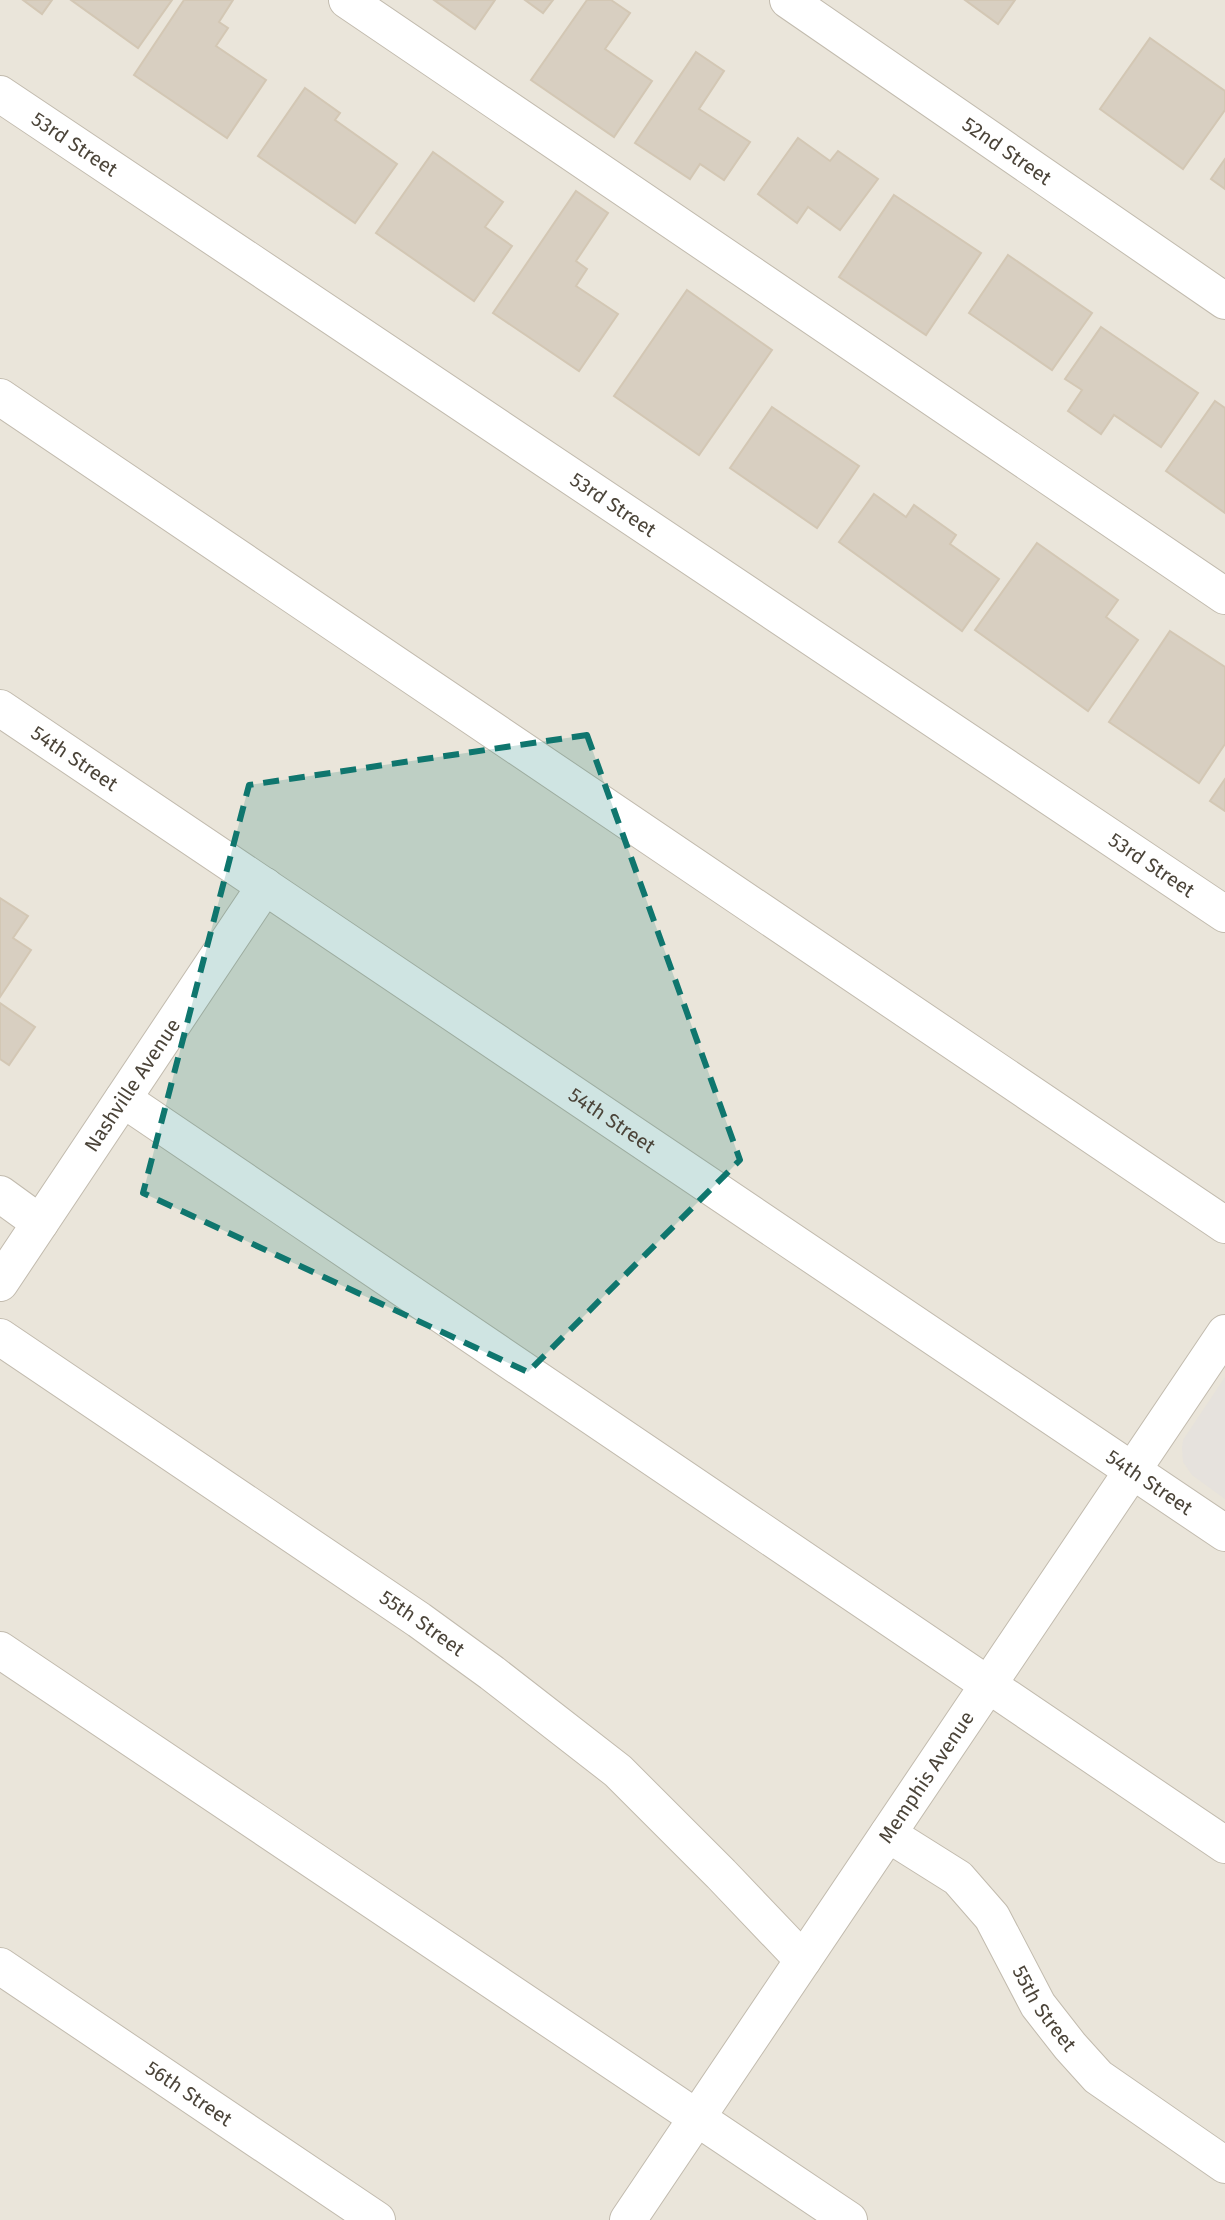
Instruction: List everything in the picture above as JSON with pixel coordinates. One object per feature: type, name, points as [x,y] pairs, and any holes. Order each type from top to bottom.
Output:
[{"type":"street","points":[[347,0],[1225,596]]},
{"type":"street","name":"52nd Street","points":[[788,0],[1225,301]]},
{"type":"street","name":"53rd Street","points":[[0,94],[1225,914]]},
{"type":"street","points":[[0,397],[1225,1225]]},
{"type":"street","name":"54th Street","points":[[0,708],[1225,1533]]},
{"type":"street","name":"Nashville Avenue","points":[[0,1283],[265,886]]},
{"type":"street","points":[[123,1099],[1225,1845]]},
{"type":"street","points":[[0,1194],[40,1223]]},
{"type":"street","name":"Memphis Avenue","points":[[628,2220],[1225,1333]]},
{"type":"street","name":"55th Street","points":[[0,1337],[419,1620],[492,1673],[618,1771],[803,1960]]},
{"type":"street","points":[[0,1650],[849,2220]]},
{"type":"street","name":"55th Street","points":[[888,1834],[958,1878],[992,1917],[1038,2005],[1098,2077],[1225,2165]]},
{"type":"street","name":"56th Street","points":[[0,1966],[377,2220]]},
{"type":"highlighted area","points":[[587,735],[740,1160],[528,1372],[143,1193],[249,785]]},
{"type":"shaded area","points":[[0,0],[1225,0],[1225,2220],[0,2220]]},
{"type":"shaded area","points":[[1225,1377],[1225,1499],[1192,1475],[1183,1462],[1182,1448],[1183,1440]]},
{"type":"building","points":[[23,0],[52,0],[42,14]]},
{"type":"building","points":[[71,0],[172,0],[138,48]]},
{"type":"building","points":[[184,0],[233,0],[219,22],[228,28],[216,46],[266,80],[227,138],[134,75]]},
{"type":"building","points":[[434,0],[495,0],[475,29]]},
{"type":"building","points":[[525,0],[553,0],[543,13]]},
{"type":"building","points":[[587,0],[611,0],[630,13],[605,49],[652,81],[614,137],[531,80]]},
{"type":"building","points":[[965,0],[1015,0],[998,24]]},
{"type":"building","points":[[1150,38],[1225,91],[1225,110],[1183,169],[1100,109]]},
{"type":"building","points":[[696,52],[724,71],[699,109],[750,142],[724,180],[700,164],[690,179],[635,143]]},
{"type":"building","points":[[305,88],[340,113],[335,120],[397,164],[355,223],[258,156]]},
{"type":"building","points":[[798,138],[830,161],[838,151],[878,179],[840,230],[808,207],[797,223],[758,194]]},
{"type":"building","points":[[433,152],[503,202],[485,227],[512,246],[474,301],[376,233]]},
{"type":"building","points":[[1225,159],[1225,189],[1211,179]]},
{"type":"building","points":[[576,191],[608,213],[576,261],[587,269],[576,286],[618,314],[579,371],[493,313]]},
{"type":"building","points":[[894,195],[981,253],[926,335],[839,277]]},
{"type":"building","points":[[1008,255],[1092,313],[1052,370],[969,313]]},
{"type":"building","points":[[687,290],[772,350],[699,455],[614,396]]},
{"type":"building","points":[[1101,327],[1198,393],[1161,447],[1114,415],[1101,434],[1068,411],[1082,390],[1065,379]]},
{"type":"building","points":[[1215,401],[1225,408],[1225,513],[1166,471]]},
{"type":"building","points":[[772,407],[859,466],[817,528],[730,468]]},
{"type":"building","points":[[874,494],[906,517],[914,505],[956,535],[950,544],[999,579],[962,631],[839,542]]},
{"type":"building","points":[[1037,543],[1118,600],[1106,617],[1138,640],[1088,711],[975,630]]},
{"type":"building","points":[[1170,631],[1225,667],[1225,744],[1199,783],[1109,722]]},
{"type":"building","points":[[1225,779],[1225,811],[1210,801]]},
{"type":"building","points":[[0,898],[28,916],[13,938],[31,950],[0,997]]},
{"type":"building","points":[[0,1003],[35,1027],[9,1065],[0,1059]]}]
